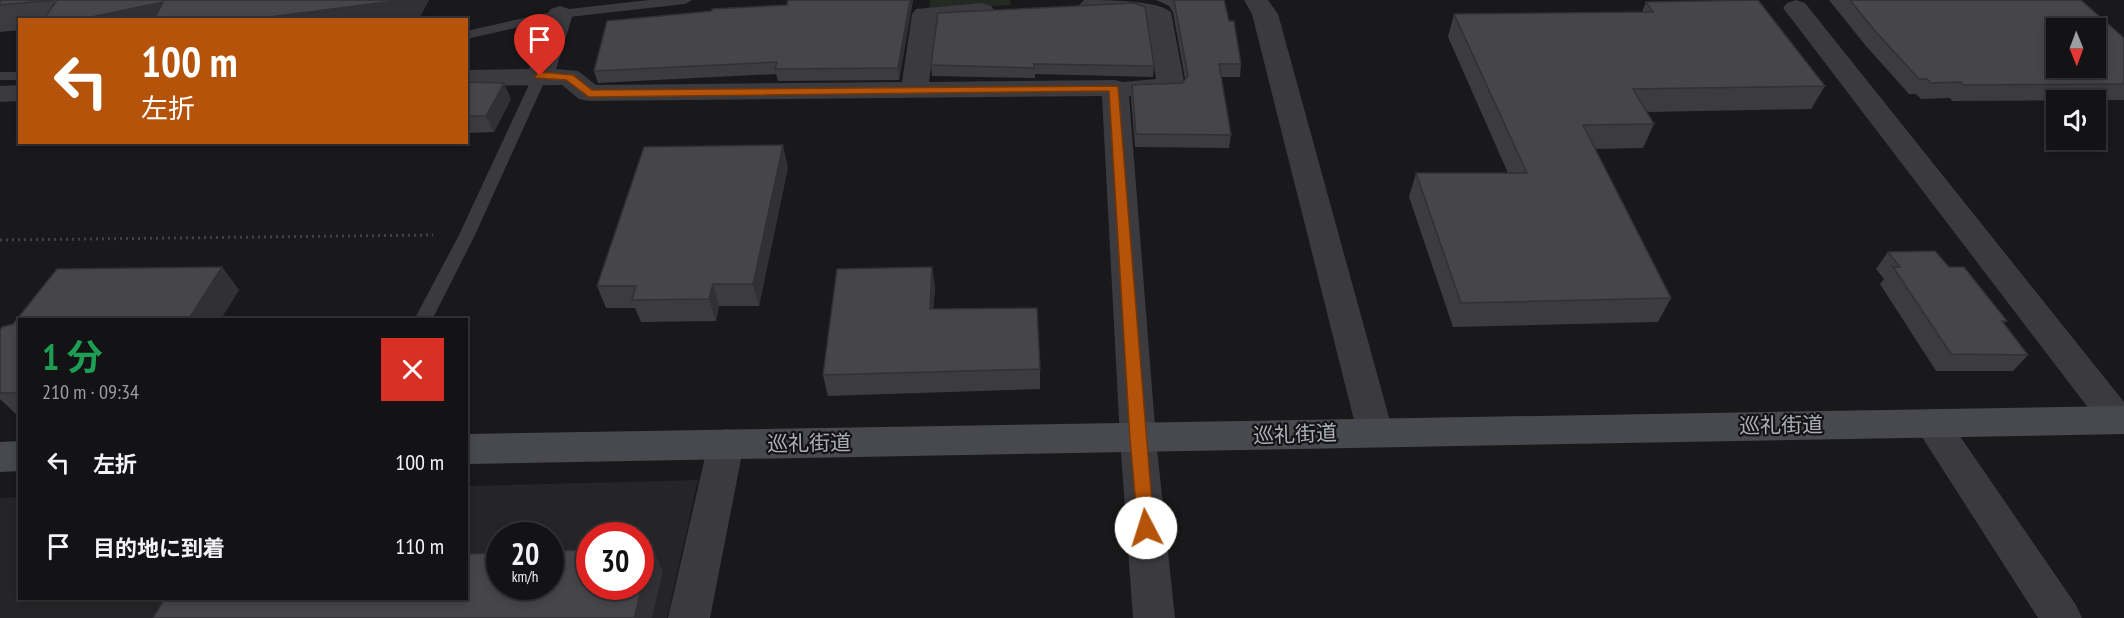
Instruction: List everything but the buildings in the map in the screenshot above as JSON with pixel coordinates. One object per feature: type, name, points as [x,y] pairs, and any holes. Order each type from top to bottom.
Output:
[{"type":"street","points":[[1256,0],[1266,14],[1375,432]]},
{"type":"street","points":[[468,78],[569,77],[589,93],[1171,87],[1158,12],[1137,3],[1066,7]]},
{"type":"street","points":[[1796,8],[2121,420]]},
{"type":"street","points":[[914,90],[925,14],[1007,10]]},
{"type":"street","points":[[540,76],[560,14]]},
{"type":"street","points":[[1114,88],[1138,439],[1154,618]]},
{"type":"street","points":[[0,94],[18,93]]},
{"type":"street","name":"巡礼街道","points":[[468,448],[1138,439],[1375,432],[2121,420]]},
{"type":"street","points":[[1931,423],[2061,618]]},
{"type":"street","points":[[689,618],[726,444]]},
{"type":"street","points":[[0,457],[18,456]]},
{"type":"lane","points":[[468,35],[560,14],[685,0]]},
{"type":"lane","points":[[0,76],[18,76]]},
{"type":"lane","points":[[424,318],[467,235],[540,76]]},
{"type":"path","points":[[0,240],[467,235]]},
{"type":"shaded area","points":[[930,0],[1010,0],[1011,5],[929,10]]},
{"type":"shaded area","points":[[698,480],[667,618],[0,618],[0,498],[18,497],[18,600],[468,600],[468,486]]},
{"type":"route","points":[[540,76],[569,77],[589,93],[1114,88],[1146,528]]}]
